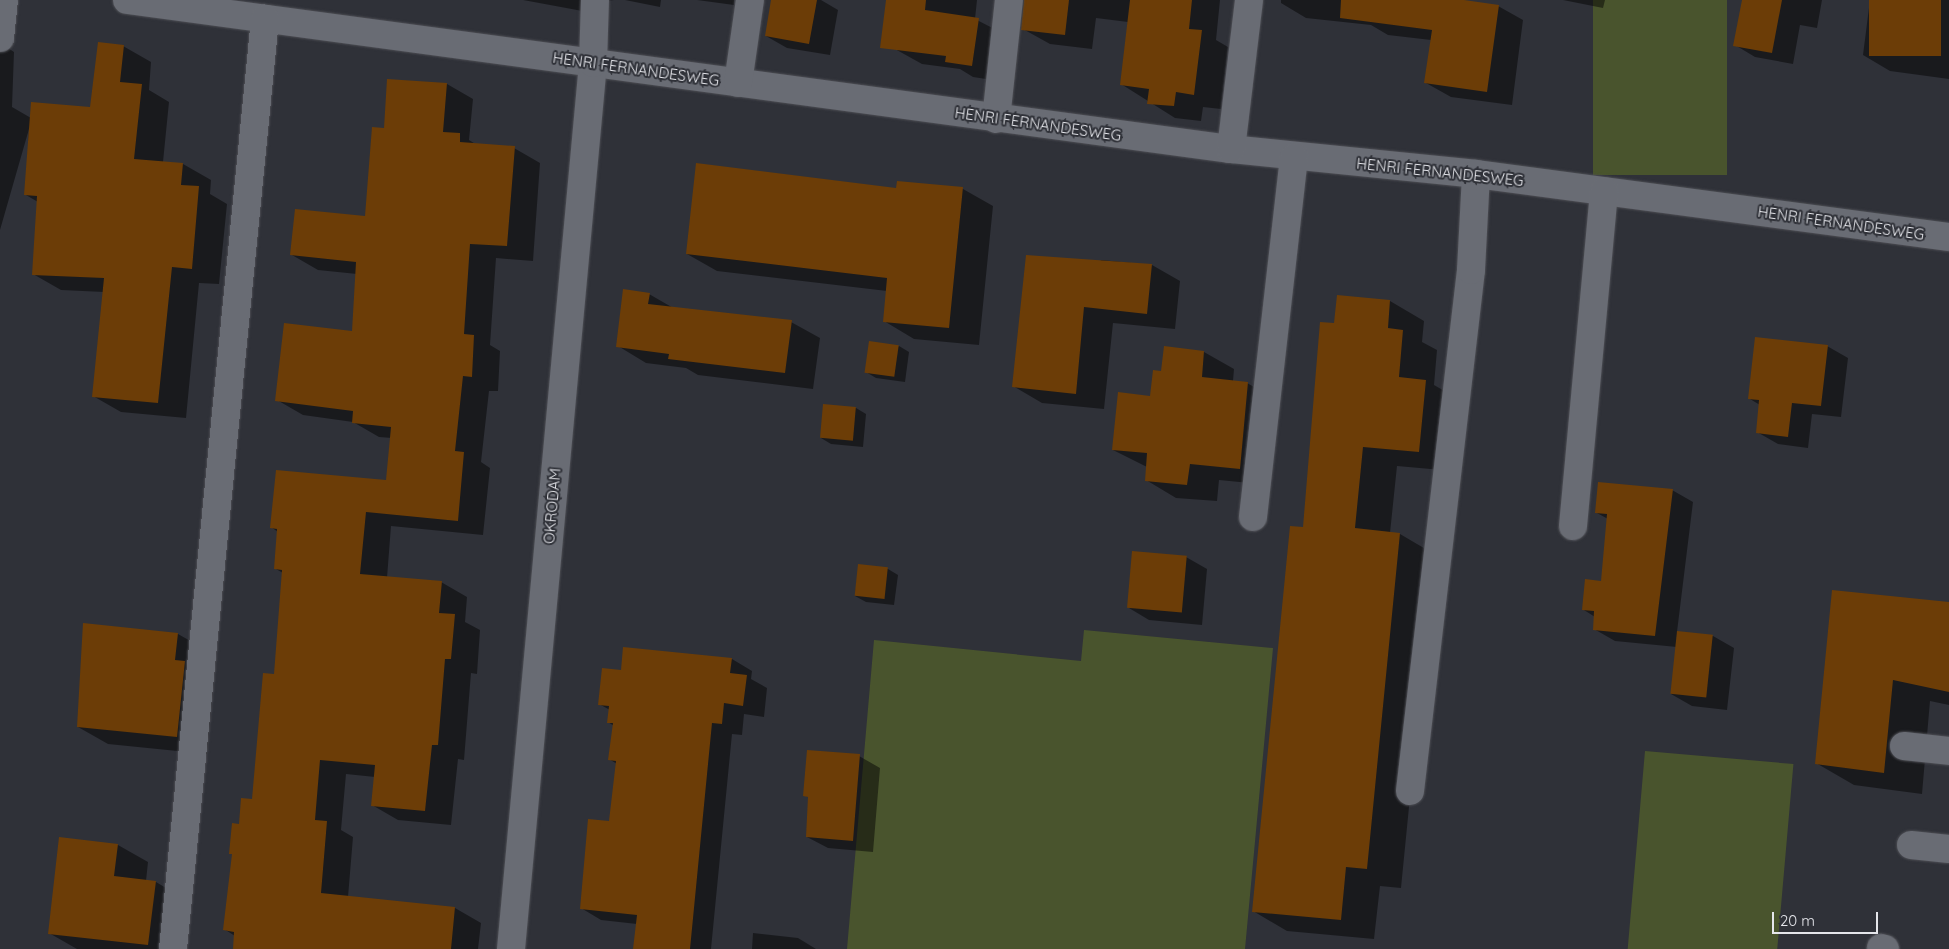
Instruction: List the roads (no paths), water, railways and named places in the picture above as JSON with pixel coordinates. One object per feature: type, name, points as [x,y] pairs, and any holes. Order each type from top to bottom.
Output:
[{"type":"street","points":[[0,38],[4,0]]},
{"type":"street","name":"HENRI FERNANDESWEG","points":[[128,0],[996,119],[1294,157],[1476,174],[1949,237]]},
{"type":"street","name":"OKRODAM","points":[[511,949],[593,63],[595,0]]},
{"type":"street","points":[[738,83],[750,0]]},
{"type":"street","points":[[996,119],[1009,0]]},
{"type":"street","points":[[1231,149],[1248,0]]},
{"type":"street","points":[[172,949],[265,19]]},
{"type":"street","points":[[1253,517],[1294,157]]},
{"type":"street","points":[[1410,791],[1471,270],[1476,174]]},
{"type":"street","points":[[1573,526],[1604,192]]},
{"type":"street","points":[[1904,746],[1949,751]]},
{"type":"street","points":[[1911,844],[1949,849]]},
{"type":"street","points":[[1881,948],[1885,949]]}]
